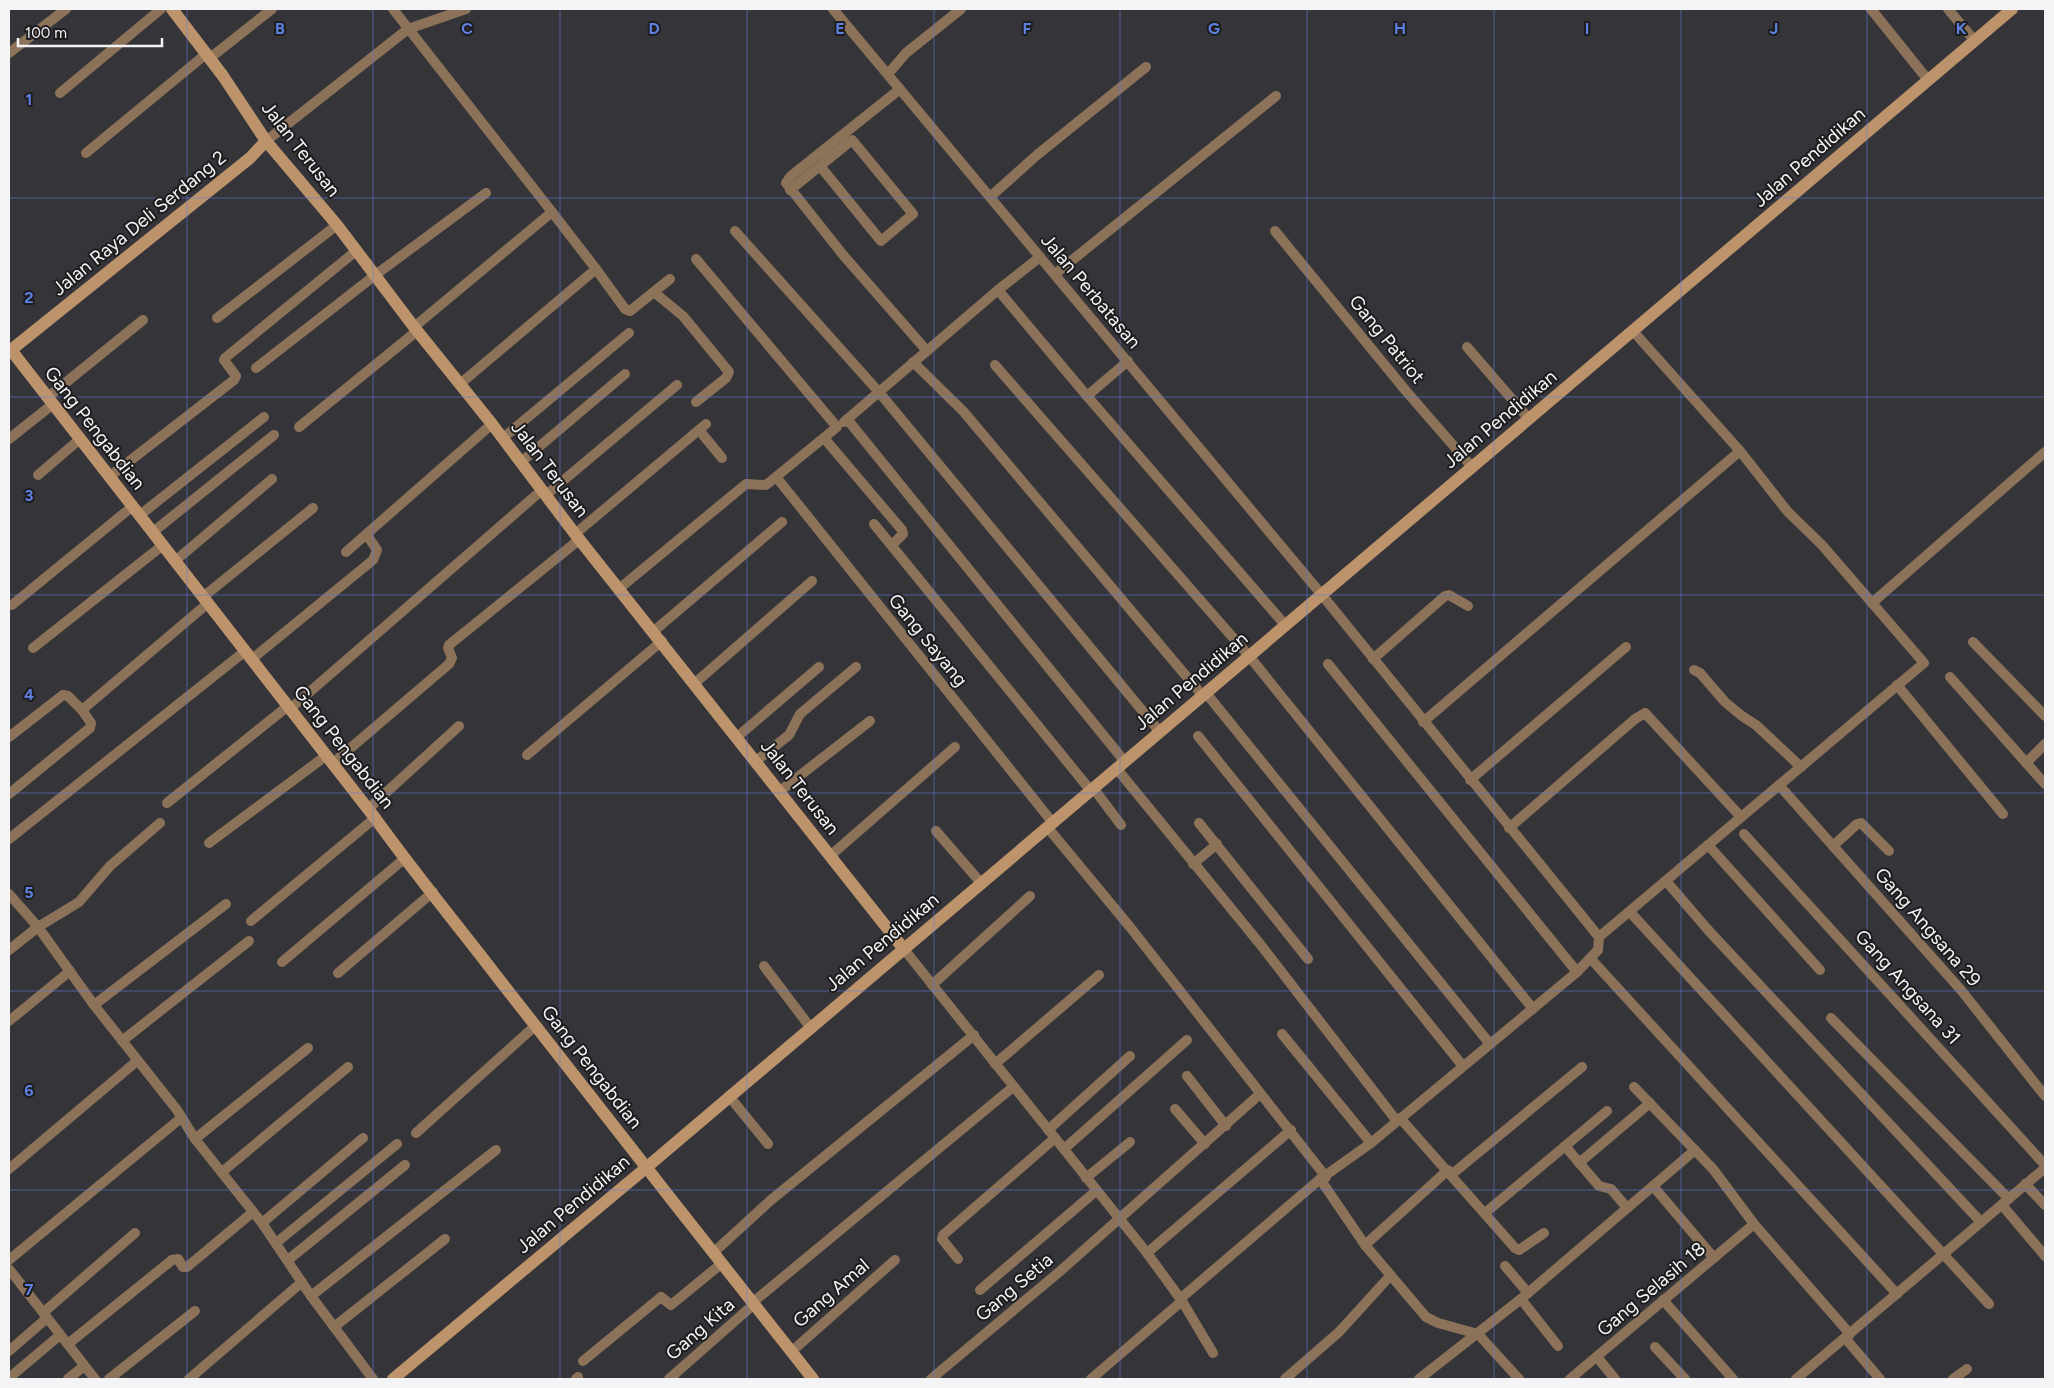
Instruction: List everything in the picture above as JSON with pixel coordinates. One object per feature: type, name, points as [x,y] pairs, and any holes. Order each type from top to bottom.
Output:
[{"type":"street","points":[[9,53],[66,9]]},
{"type":"street","points":[[60,92],[161,9]]},
{"type":"street","name":"Jalan Terusan","points":[[172,9],[258,126],[266,141],[336,225],[415,329],[492,424],[903,948]]},
{"type":"street","points":[[86,154],[208,56],[272,9]]},
{"type":"street","points":[[392,9],[626,309],[630,311],[655,293],[670,279]]},
{"type":"street","points":[[266,141],[408,29],[466,9]]},
{"type":"street","name":"Jalan Perbatasan","points":[[833,9],[1322,595],[1599,937]]},
{"type":"street","points":[[888,74],[906,54],[960,9]]},
{"type":"street","points":[[1871,9],[1928,80]]},
{"type":"street","points":[[1948,9],[1974,40]]},
{"type":"street","name":"Jalan Pendidikan","points":[[393,1379],[647,1167],[903,948],[982,884],[2012,9]]},
{"type":"street","points":[[990,197],[1037,155],[1146,67]]},
{"type":"street","points":[[900,89],[791,176],[786,183],[926,351]]},
{"type":"street","points":[[1055,274],[1276,96]]},
{"type":"street","points":[[790,190],[852,140],[913,214],[881,241],[820,166]]},
{"type":"street","name":"Jalan Raya Deli Serdang 2","points":[[10,350],[250,158],[266,141]]},
{"type":"street","points":[[256,368],[374,276],[486,193]]},
{"type":"street","points":[[298,428],[552,212]]},
{"type":"street","points":[[217,318],[336,225]]},
{"type":"street","points":[[735,231],[878,391],[1160,732]]},
{"type":"street","name":"Gang Patriot","points":[[1275,231],[1406,391],[1472,467]]},
{"type":"street","points":[[110,476],[234,380],[236,376],[225,358],[356,252]]},
{"type":"street","points":[[620,588],[746,484],[766,485],[777,478],[998,290],[1040,257]]},
{"type":"street","points":[[696,259],[837,428]]},
{"type":"street","points":[[460,384],[596,269]]},
{"type":"street","points":[[998,290],[1286,626]]},
{"type":"street","points":[[655,293],[683,316],[729,372],[726,378],[696,402]]},
{"type":"street","points":[[9,439],[143,320]]},
{"type":"street","points":[[1091,1379],[1323,1178],[1371,1143],[1462,1065],[1578,972],[1598,950],[1599,937],[1924,663],[1822,545],[1788,512],[1740,451],[1633,331]]},
{"type":"street","points":[[503,438],[629,332]]},
{"type":"street","points":[[1467,347],[1529,419]]},
{"type":"street","name":"Gang Pengabdian","points":[[10,350],[372,813],[404,859],[433,892],[717,1259],[813,1379]]},
{"type":"street","points":[[913,362],[963,411],[1060,524],[1204,695],[1490,1044]]},
{"type":"street","points":[[1087,396],[1128,362]]},
{"type":"street","points":[[995,365],[1249,656],[1534,1009]]},
{"type":"street","points":[[521,462],[625,374]]},
{"type":"street","points":[[167,803],[289,707],[544,492],[677,385]]},
{"type":"street","points":[[12,605],[136,510],[264,417]]},
{"type":"street","points":[[847,418],[1121,766],[1193,864],[1260,944],[1398,1119],[1449,1172],[1511,1244],[1519,1250],[1544,1233]]},
{"type":"street","points":[[346,552],[492,424]]},
{"type":"street","points":[[209,843],[330,759],[449,664],[452,658],[448,648],[449,645],[703,427],[722,458]]},
{"type":"street","points":[[153,532],[274,435]]},
{"type":"street","points":[[824,438],[902,530],[903,534],[892,545]]},
{"type":"street","points":[[38,476],[80,439]]},
{"type":"street","points":[[1424,722],[1740,451]]},
{"type":"street","points":[[1872,603],[2045,452]]},
{"type":"street","name":"Gang Sayang","points":[[777,478],[1260,1094],[1291,1130],[1365,1245],[1390,1276],[1431,1321],[1478,1334]]},
{"type":"street","points":[[175,561],[272,479]]},
{"type":"street","points":[[82,710],[313,508]]},
{"type":"street","points":[[527,755],[782,522]]},
{"type":"street","points":[[874,524],[1121,825]]},
{"type":"street","points":[[9,839],[373,560],[377,550],[368,534]]},
{"type":"street","points":[[33,648],[163,545]]},
{"type":"street","points":[[695,683],[812,581]]},
{"type":"street","points":[[1373,659],[1445,596],[1449,596],[1468,606]]},
{"type":"street","points":[[1973,642],[2045,716]]},
{"type":"street","points":[[1470,780],[1626,647]]},
{"type":"street","points":[[1328,664],[1578,972]]},
{"type":"street","points":[[736,737],[818,667]]},
{"type":"street","points":[[756,761],[789,735],[800,714],[856,667]]},
{"type":"street","points":[[1694,670],[1700,673],[1725,702],[1756,725],[1801,766]]},
{"type":"street","points":[[1950,677],[2045,784]]},
{"type":"street","points":[[1898,685],[2004,814]]},
{"type":"street","points":[[9,737],[63,695],[68,696],[82,710],[91,723],[90,728],[9,794]]},
{"type":"street","points":[[1509,828],[1635,719],[1645,713],[1741,817]]},
{"type":"street","points":[[780,791],[870,721]]},
{"type":"street","points":[[251,921],[372,813],[459,726]]},
{"type":"street","points":[[1198,736],[1462,1065]]},
{"type":"street","points":[[2026,763],[2045,744]]},
{"type":"street","points":[[830,856],[954,747]]},
{"type":"street","name":"Gang Angsana 29","points":[[1779,785],[1961,990],[2045,1096]]},
{"type":"street","points":[[9,950],[38,927],[79,902],[110,866],[160,823]]},
{"type":"street","points":[[1199,823],[1308,959]]},
{"type":"street","points":[[1833,846],[1857,824],[1861,823],[1889,851]]},
{"type":"street","points":[[936,831],[982,884]]},
{"type":"street","name":"Gang Angsana 31","points":[[1744,834],[2045,1166]]},
{"type":"street","points":[[1193,864],[1217,844]]},
{"type":"street","points":[[1708,845],[1820,970]]},
{"type":"street","points":[[282,962],[404,859]]},
{"type":"street","points":[[1666,881],[1709,931],[1981,1222]]},
{"type":"street","points":[[338,973],[433,892]]},
{"type":"street","points":[[932,985],[1030,896]]},
{"type":"street","points":[[10,897],[38,927],[195,1139],[262,1223],[311,1296],[373,1379]]},
{"type":"street","points":[[94,1005],[226,904]]},
{"type":"street","points":[[1630,912],[1942,1255],[1989,1304]]},
{"type":"street","points":[[122,1041],[249,941]]},
{"type":"street","points":[[903,948],[1147,1253],[1181,1300],[1212,1353]]},
{"type":"street","points":[[1590,959],[1897,1294]]},
{"type":"street","points":[[764,966],[810,1027]]},
{"type":"street","points":[[9,1022],[70,971]]},
{"type":"street","points":[[995,1064],[1099,975]]},
{"type":"street","points":[[1831,1018],[2005,1202],[2045,1256]]},
{"type":"street","points":[[416,1133],[511,1047],[512,1040],[533,1023]]},
{"type":"street","points":[[1282,1034],[1371,1143]]},
{"type":"street","points":[[583,1362],[661,1297],[671,1304],[717,1259],[771,1200],[974,1036]]},
{"type":"street","points":[[1064,1149],[1187,1040]]},
{"type":"street","points":[[195,1139],[308,1048]]},
{"type":"street","points":[[958,1259],[942,1239],[943,1234],[1052,1134],[1130,1056]]},
{"type":"street","points":[[9,1169],[137,1061]]},
{"type":"street","points":[[222,1172],[348,1067]]},
{"type":"street","points":[[1365,1245],[1449,1172],[1582,1067]]},
{"type":"street","points":[[1187,1076],[1226,1126]]},
{"type":"street","name":"Gang Kita","points":[[669,1379],[753,1304],[1014,1087]]},
{"type":"street","points":[[1634,1087],[1714,1169],[1754,1224],[1847,1336],[1880,1379]]},
{"type":"street","name":"Gang Setia","points":[[931,1379],[1119,1220],[1260,1094]]},
{"type":"street","points":[[729,1096],[768,1144]]},
{"type":"street","points":[[1579,1164],[1650,1103]]},
{"type":"street","points":[[1175,1109],[1205,1144]]},
{"type":"street","points":[[1485,1213],[1607,1111]]},
{"type":"street","points":[[9,1260],[181,1118]]},
{"type":"street","points":[[1147,1253],[1291,1130]]},
{"type":"street","points":[[262,1223],[363,1138]]},
{"type":"street","points":[[1086,1178],[1130,1142]]},
{"type":"street","points":[[276,1243],[397,1144]]},
{"type":"street","points":[[1565,1146],[1602,1188],[1611,1189],[1627,1208]]},
{"type":"street","points":[[311,1296],[496,1150]]},
{"type":"street","points":[[1419,1379],[1525,1296],[1696,1150]]},
{"type":"street","points":[[288,1260],[405,1165]]},
{"type":"street","points":[[1796,1379],[2045,1166]]},
{"type":"street","points":[[2026,1184],[2045,1205]]},
{"type":"street","points":[[1653,1186],[1714,1258]]},
{"type":"street","points":[[980,1290],[1096,1191]]},
{"type":"street","points":[[68,1344],[172,1260],[178,1259],[187,1268],[252,1212]]},
{"type":"street","name":"Gang Selasih 18","points":[[1577,1377],[1597,1357],[1754,1224]]},
{"type":"street","points":[[9,1351],[45,1315],[135,1233]]},
{"type":"street","points":[[334,1327],[445,1239]]},
{"type":"street","name":"Gang Amal","points":[[791,1352],[895,1260]]},
{"type":"street","points":[[1505,1266],[1558,1346]]},
{"type":"street","points":[[10,1274],[95,1379]]},
{"type":"street","points":[[1285,1379],[1339,1332],[1390,1276]]},
{"type":"street","points":[[189,1379],[302,1282]]},
{"type":"street","points":[[1664,1300],[1733,1379]]},
{"type":"street","points":[[109,1379],[195,1311]]},
{"type":"street","points":[[1478,1334],[1519,1379]]},
{"type":"street","points":[[9,1378],[60,1335]]},
{"type":"street","points":[[1655,1347],[1685,1379]]},
{"type":"street","points":[[1597,1357],[1616,1379]]},
{"type":"street","points":[[68,1379],[84,1366]]},
{"type":"street","points":[[1953,1379],[1966,1369]]}]
